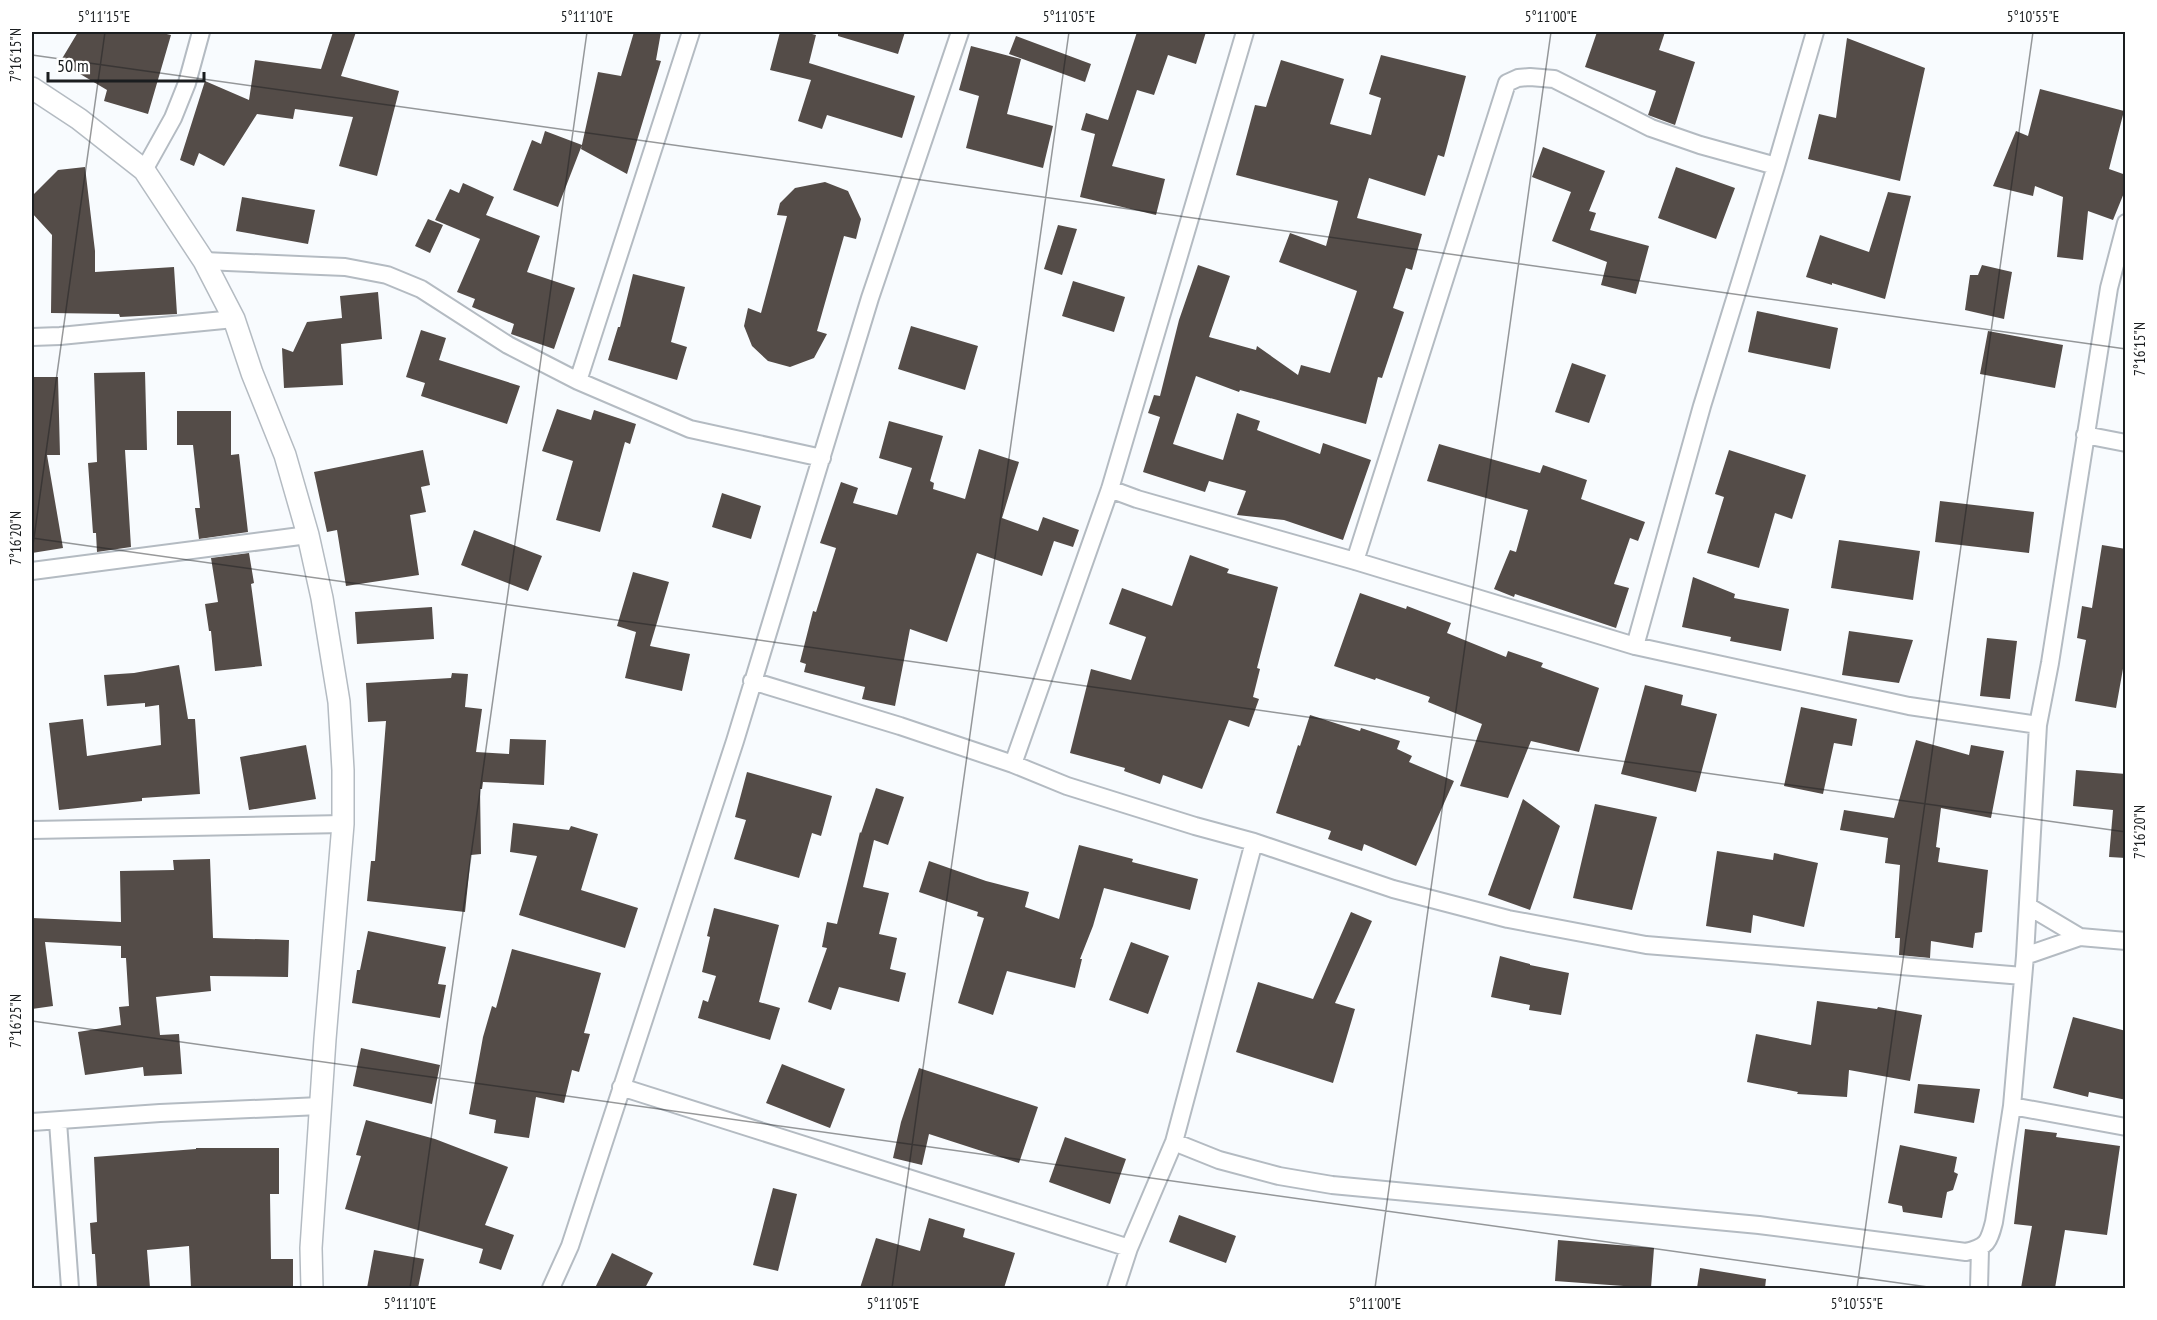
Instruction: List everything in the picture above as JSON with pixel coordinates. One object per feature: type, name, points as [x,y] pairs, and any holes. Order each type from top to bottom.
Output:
[{"type":"street","points":[[144,170],[173,118],[187,83],[201,32]]},
{"type":"street","points":[[578,381],[691,32]]},
{"type":"street","points":[[551,1288],[570,1246],[712,813],[870,298],[960,32]]},
{"type":"street","points":[[1013,764],[1110,489],[1245,32]]},
{"type":"street","points":[[1635,646],[1702,406],[1815,32]]},
{"type":"street","points":[[1355,561],[1507,82],[1530,77],[1554,80],[1651,128],[1700,145],[1776,166]]},
{"type":"street","points":[[32,88],[79,119],[144,170],[204,261],[234,319],[252,373],[285,455],[308,535],[322,597],[339,702],[344,770],[343,824],[311,1248],[312,1288]]},
{"type":"street","points":[[1174,1142],[1220,1160],[1279,1176],[1332,1185],[1759,1225],[1966,1252],[1980,1249],[1989,1239],[1994,1222],[2012,1106],[2025,956],[2038,725],[2050,663],[2109,288],[2126,223]]},
{"type":"street","points":[[204,261],[345,267],[387,275],[421,289],[508,345],[578,381],[690,429],[822,458]]},
{"type":"street","points":[[32,337],[234,319]]},
{"type":"street","points":[[2085,435],[2126,443]]},
{"type":"street","points":[[1110,489],[1137,499],[1355,561],[1635,646],[1909,706],[2038,725]]},
{"type":"street","points":[[32,571],[308,535]]},
{"type":"street","points":[[752,681],[900,726],[1013,764],[1068,786],[1254,842],[1393,889],[1508,919],[1646,945],[2023,976]]},
{"type":"street","points":[[32,830],[343,824]]},
{"type":"street","points":[[1116,1288],[1129,1248],[1174,1142],[1254,842]]},
{"type":"street","points":[[2028,906],[2080,937]]},
{"type":"street","points":[[2025,956],[2080,937],[2126,941]]},
{"type":"street","points":[[621,1087],[1129,1248]]},
{"type":"street","points":[[32,1122],[58,1122],[160,1113],[320,1106]]},
{"type":"street","points":[[2012,1106],[2126,1127]]},
{"type":"street","points":[[58,1122],[70,1288]]},
{"type":"street","points":[[1979,1288],[1980,1249]]},
{"type":"building","points":[[78,32],[158,32],[171,35],[148,114],[104,101],[107,90],[60,62]]},
{"type":"building","points":[[333,32],[356,32],[341,76],[399,91],[377,176],[339,166],[353,117],[295,109],[293,119],[257,114],[224,166],[199,153],[194,166],[180,160],[205,81],[249,100],[255,60],[321,69]]},
{"type":"building","points":[[634,32],[661,32],[656,60],[661,61],[627,174],[581,149],[598,72],[621,76]]},
{"type":"building","points":[[780,32],[804,32],[816,35],[809,63],[915,96],[902,138],[827,115],[822,129],[798,121],[811,80],[770,70]]},
{"type":"building","points":[[838,32],[905,32],[898,54],[838,36]]},
{"type":"building","points":[[1137,32],[1206,32],[1196,64],[1168,55],[1154,95],[1137,90],[1112,166],[1165,179],[1156,215],[1080,197],[1095,134],[1081,130],[1086,113],[1108,120]]},
{"type":"building","points":[[1597,32],[1665,32],[1659,50],[1695,62],[1675,125],[1648,115],[1656,91],[1585,67]]},
{"type":"building","points":[[1016,36],[1091,64],[1085,82],[1009,54]]},
{"type":"building","points":[[1847,38],[1925,68],[1900,181],[1808,159],[1819,114],[1836,118]]},
{"type":"building","points":[[971,46],[1021,59],[1007,114],[1053,126],[1043,168],[966,148],[979,96],[959,90]]},
{"type":"building","points":[[1381,55],[1466,76],[1444,157],[1438,155],[1425,196],[1369,178],[1357,218],[1422,234],[1412,270],[1406,268],[1393,308],[1404,312],[1382,378],[1378,377],[1366,424],[1240,390],[1239,392],[1196,376],[1173,444],[1223,460],[1237,413],[1260,421],[1257,430],[1320,454],[1323,443],[1371,460],[1343,540],[1284,520],[1237,515],[1246,491],[1209,481],[1205,492],[1143,472],[1160,417],[1148,413],[1154,395],[1160,396],[1179,320],[1198,265],[1230,276],[1209,337],[1256,350],[1257,346],[1298,375],[1301,365],[1330,373],[1357,291],[1279,262],[1290,233],[1326,246],[1338,201],[1236,175],[1255,105],[1266,107],[1281,60],[1344,79],[1330,124],[1371,135],[1381,98],[1369,94]]},
{"type":"building","points":[[2040,89],[2124,111],[2109,169],[2126,175],[2126,188],[2113,220],[2088,211],[2083,260],[2057,257],[2063,197],[2035,186],[2033,196],[1993,186],[2016,131],[2028,136]]},
{"type":"building","points":[[545,131],[582,145],[558,207],[513,190],[532,140],[541,144]]},
{"type":"building","points":[[1543,147],[1605,171],[1589,211],[1596,213],[1590,230],[1649,246],[1636,294],[1601,285],[1607,262],[1552,241],[1571,192],[1532,177]]},
{"type":"building","points":[[85,167],[95,251],[95,272],[174,267],[177,314],[120,317],[119,314],[51,313],[52,235],[32,213],[32,196],[58,170]]},
{"type":"building","points":[[1676,167],[1735,188],[1716,239],[1658,218]]},
{"type":"building","points":[[825,182],[848,191],[861,219],[856,239],[844,236],[817,331],[827,334],[814,358],[790,367],[768,361],[752,346],[744,326],[748,308],[761,313],[787,216],[777,215],[780,203],[795,188]]},
{"type":"building","points":[[463,183],[494,197],[486,215],[540,236],[527,272],[575,288],[554,349],[511,334],[514,324],[472,307],[475,299],[457,292],[480,239],[435,220],[450,189],[459,193]]},
{"type":"building","points":[[1888,192],[1911,196],[1885,299],[1806,277],[1820,235],[1869,252]]},
{"type":"building","points":[[242,197],[315,210],[308,244],[236,231]]},
{"type":"building","points":[[428,219],[443,225],[430,253],[415,246]]},
{"type":"building","points":[[1058,225],[1077,229],[1062,275],[1044,269]]},
{"type":"building","points":[[1982,265],[2012,272],[2004,319],[1965,310],[1970,275],[1978,275]]},
{"type":"building","points":[[633,274],[685,287],[671,342],[687,347],[677,380],[608,360],[618,327],[620,327]]},
{"type":"building","points":[[1073,281],[1125,297],[1114,332],[1062,316]]},
{"type":"building","points":[[378,292],[382,339],[341,344],[343,385],[284,388],[282,348],[293,352],[307,322],[342,318],[340,296]]},
{"type":"building","points":[[1757,311],[1838,328],[1830,369],[1748,352]]},
{"type":"building","points":[[911,326],[978,346],[965,390],[898,369]]},
{"type":"building","points":[[421,330],[446,338],[439,360],[520,386],[507,424],[421,396],[425,383],[406,377]]},
{"type":"building","points":[[1988,331],[2063,345],[2055,388],[1980,374]]},
{"type":"building","points":[[1572,363],[1606,375],[1589,423],[1555,412]]},
{"type":"building","points":[[145,372],[147,450],[125,450],[131,547],[97,552],[96,533],[93,533],[88,463],[97,462],[94,373]]},
{"type":"building","points":[[32,377],[58,377],[60,455],[47,455],[63,548],[32,553]]},
{"type":"building","points":[[557,409],[591,420],[594,410],[636,424],[630,444],[625,442],[600,532],[556,520],[573,461],[542,451]]},
{"type":"building","points":[[177,411],[231,411],[231,455],[239,454],[248,532],[199,539],[195,508],[200,508],[193,445],[177,445]]},
{"type":"building","points":[[889,421],[943,436],[930,481],[934,483],[933,489],[965,499],[979,449],[1019,462],[1002,518],[1038,531],[1043,517],[1079,530],[1073,547],[1054,541],[1042,576],[977,553],[947,642],[910,629],[895,706],[862,699],[865,687],[804,672],[806,664],[800,662],[813,611],[816,612],[836,548],[820,543],[841,482],[858,488],[853,503],[897,515],[912,468],[879,458]]},
{"type":"building","points":[[1439,444],[1540,473],[1543,465],[1587,480],[1581,499],[1645,522],[1638,541],[1630,538],[1614,584],[1629,588],[1616,628],[1494,589],[1510,550],[1516,552],[1528,510],[1427,481]]},
{"type":"building","points":[[423,450],[430,485],[421,487],[426,512],[410,515],[419,575],[346,586],[337,530],[327,532],[314,472]]},
{"type":"building","points":[[1729,450],[1806,475],[1792,519],[1775,513],[1759,568],[1707,553],[1724,497],[1715,494]]},
{"type":"building","points":[[722,493],[761,506],[751,539],[712,527]]},
{"type":"building","points":[[1940,501],[2034,512],[2029,553],[1935,542]]},
{"type":"building","points":[[474,530],[542,556],[528,591],[461,565]]},
{"type":"building","points":[[1839,540],[1920,551],[1913,600],[1831,588]]},
{"type":"building","points":[[2102,545],[2126,549],[2126,652],[2116,708],[2075,701],[2086,640],[2077,638],[2082,606],[2092,608]]},
{"type":"building","points":[[249,553],[262,666],[215,671],[211,631],[209,631],[205,604],[218,602],[211,558]]},
{"type":"building","points":[[1190,555],[1229,569],[1227,573],[1278,587],[1257,668],[1260,669],[1253,697],[1259,699],[1249,727],[1229,720],[1202,789],[1163,775],[1160,784],[1124,771],[1125,768],[1070,753],[1091,669],[1131,680],[1146,637],[1109,624],[1122,588],[1172,606]]},
{"type":"building","points":[[633,572],[669,582],[650,646],[690,654],[682,691],[625,678],[636,632],[617,626]]},
{"type":"building","points":[[1693,577],[1735,594],[1734,598],[1789,609],[1781,651],[1730,641],[1731,637],[1682,627]]},
{"type":"building","points":[[1360,593],[1406,609],[1407,606],[1451,623],[1447,633],[1506,657],[1508,651],[1543,663],[1541,667],[1599,688],[1579,752],[1531,741],[1508,798],[1460,786],[1482,724],[1428,702],[1430,697],[1334,666]]},
{"type":"building","points":[[432,607],[434,639],[357,644],[355,612]]},
{"type":"building","points":[[1849,631],[1913,640],[1899,683],[1842,675]]},
{"type":"building","points":[[1987,638],[2017,641],[2010,699],[1980,696]]},
{"type":"building","points":[[179,665],[188,719],[195,719],[200,794],[142,798],[142,801],[59,810],[49,723],[83,719],[87,756],[161,745],[159,705],[145,707],[145,703],[107,706],[104,675],[134,673]]},
{"type":"building","points":[[452,673],[468,674],[465,707],[482,709],[476,752],[509,754],[510,739],[546,740],[544,785],[483,782],[482,789],[480,789],[481,854],[471,855],[465,912],[367,901],[371,861],[375,861],[386,721],[368,722],[366,683],[451,678]]},
{"type":"building","points":[[1645,685],[1683,695],[1681,705],[1717,714],[1696,792],[1621,774]]},
{"type":"building","points":[[1801,707],[1857,719],[1852,746],[1834,743],[1823,794],[1784,786]]},
{"type":"building","points":[[1310,715],[1400,741],[1397,749],[1412,756],[1409,762],[1454,781],[1416,866],[1364,844],[1362,851],[1328,839],[1331,831],[1276,813]]},
{"type":"building","points":[[1916,740],[1969,755],[1971,745],[2004,751],[1991,818],[1941,808],[1936,847],[1940,848],[1938,862],[1988,870],[1982,932],[1975,933],[1973,948],[1931,941],[1930,958],[1899,955],[1900,938],[1895,938],[1900,865],[1885,863],[1888,838],[1840,830],[1844,810],[1894,818]]},
{"type":"building","points":[[306,745],[316,799],[249,810],[240,757]]},
{"type":"building","points":[[2076,770],[2126,774],[2126,858],[2109,857],[2113,810],[2073,806]]},
{"type":"building","points":[[747,772],[832,796],[821,836],[812,833],[799,878],[734,859],[746,820],[735,817]]},
{"type":"building","points":[[876,788],[904,797],[888,845],[874,840],[863,887],[889,893],[879,934],[897,938],[890,969],[906,973],[899,1002],[839,987],[831,1010],[808,1002],[827,948],[822,947],[827,922],[837,924],[860,832]]},
{"type":"building","points":[[1523,799],[1560,826],[1530,910],[1488,895]]},
{"type":"building","points":[[1595,804],[1657,817],[1632,910],[1573,898]]},
{"type":"building","points":[[513,823],[569,830],[571,826],[598,834],[581,890],[638,908],[625,948],[519,915],[537,856],[510,852]]},
{"type":"building","points":[[1079,845],[1198,879],[1190,910],[1104,888],[1080,959],[1082,959],[1075,988],[1007,971],[993,1015],[958,1003],[984,918],[977,916],[978,912],[919,892],[929,861],[986,881],[1029,892],[1025,907],[1059,919]]},
{"type":"building","points":[[1717,851],[1773,860],[1774,853],[1818,863],[1804,927],[1753,915],[1751,933],[1706,926]]},
{"type":"building","points":[[210,859],[213,938],[289,940],[288,977],[210,976],[211,991],[156,997],[160,1035],[179,1034],[182,1074],[144,1076],[143,1067],[85,1075],[78,1032],[121,1025],[119,1007],[129,1006],[126,958],[121,958],[121,946],[45,942],[53,1006],[32,1009],[32,918],[121,922],[120,871],[174,870],[173,860]]},
{"type":"building","points":[[714,908],[779,925],[759,1002],[780,1008],[770,1040],[698,1018],[703,1000],[708,1002],[716,976],[702,972]]},
{"type":"building","points":[[1351,912],[1372,921],[1335,1003],[1355,1009],[1333,1083],[1236,1052],[1258,982],[1313,999]]},
{"type":"building","points":[[368,931],[446,947],[438,984],[446,985],[440,1018],[352,1003],[357,970],[360,970]]},
{"type":"building","points":[[1131,942],[1169,956],[1148,1014],[1109,1000]]},
{"type":"building","points":[[512,949],[601,973],[584,1033],[590,1034],[579,1072],[572,1070],[564,1103],[536,1097],[529,1138],[494,1133],[496,1120],[469,1114],[483,1037],[492,1006],[496,1008]]},
{"type":"building","points":[[1500,956],[1569,973],[1561,1015],[1529,1010],[1530,1005],[1491,997]]},
{"type":"building","points":[[1817,1001],[1877,1009],[1878,1007],[1922,1015],[1910,1081],[1849,1070],[1847,1097],[1797,1094],[1798,1092],[1747,1082],[1756,1034],[1811,1045]]},
{"type":"building","points":[[2073,1017],[2126,1031],[2126,1100],[2089,1092],[2088,1097],[2053,1088]]},
{"type":"building","points":[[361,1048],[440,1065],[432,1104],[353,1086]]},
{"type":"building","points":[[782,1064],[845,1089],[830,1128],[766,1103]]},
{"type":"building","points":[[919,1068],[1038,1107],[1019,1163],[929,1134],[922,1165],[893,1158],[901,1122]]},
{"type":"building","points":[[1918,1084],[1980,1089],[1974,1123],[1914,1113]]},
{"type":"building","points":[[366,1120],[435,1139],[508,1167],[485,1225],[514,1235],[501,1270],[479,1263],[483,1249],[345,1209],[361,1156],[356,1155]]},
{"type":"building","points":[[2025,1129],[2057,1133],[2056,1137],[2120,1146],[2107,1235],[2065,1230],[2055,1288],[2021,1288],[2032,1226],[2014,1224]]},
{"type":"building","points":[[1065,1137],[1126,1159],[1110,1204],[1049,1182]]},
{"type":"building","points":[[1900,1145],[1957,1157],[1954,1172],[1958,1174],[1953,1190],[1947,1192],[1942,1218],[1903,1212],[1902,1206],[1888,1203]]},
{"type":"building","points":[[196,1148],[279,1148],[279,1194],[270,1194],[271,1259],[293,1259],[293,1288],[191,1288],[189,1246],[147,1250],[150,1288],[97,1288],[90,1223],[97,1222],[94,1157]]},
{"type":"building","points":[[773,1188],[797,1194],[778,1271],[753,1265]]},
{"type":"building","points":[[1179,1215],[1236,1236],[1226,1263],[1169,1242]]},
{"type":"building","points":[[929,1218],[965,1229],[963,1237],[1015,1253],[1004,1288],[860,1288],[876,1238],[920,1251]]},
{"type":"building","points":[[1558,1240],[1654,1248],[1651,1288],[1555,1281]]},
{"type":"building","points":[[374,1250],[424,1259],[418,1288],[367,1288]]},
{"type":"building","points":[[612,1253],[653,1273],[645,1288],[595,1288]]},
{"type":"building","points":[[1700,1268],[1766,1279],[1765,1288],[1697,1288]]}]
